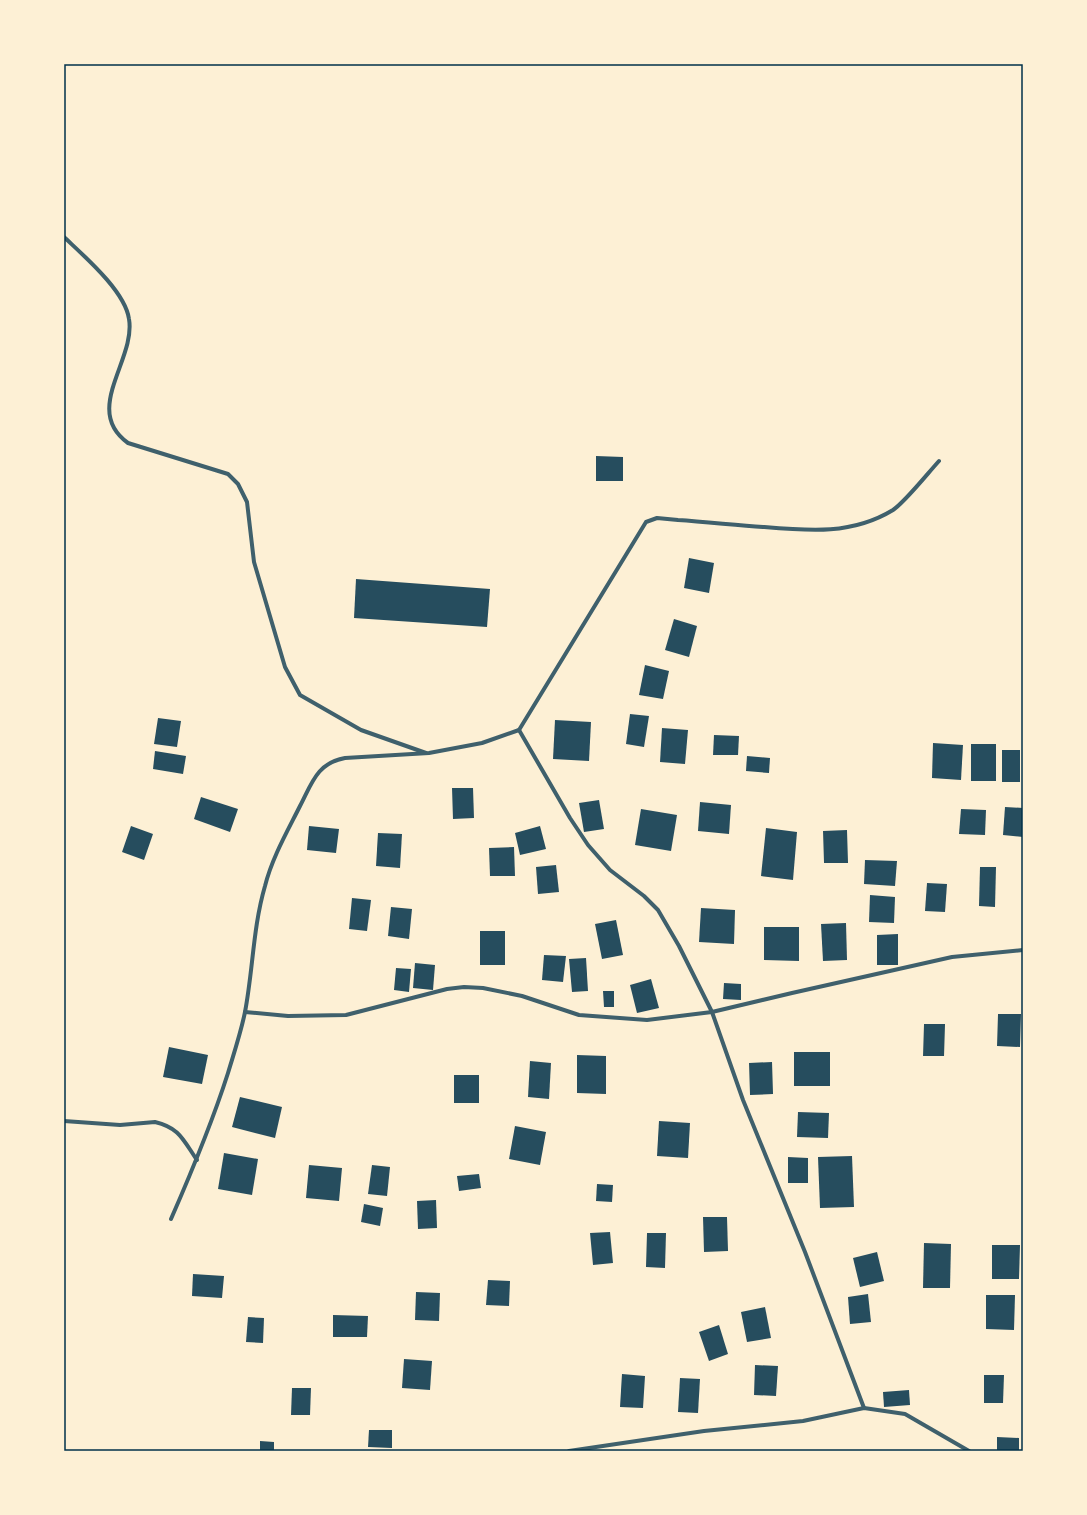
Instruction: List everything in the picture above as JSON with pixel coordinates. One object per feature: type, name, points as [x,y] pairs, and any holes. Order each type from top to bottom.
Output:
[{"type":"street","points":[[64,237],[95,266],[112,287],[125,306],[130,319],[129,337],[109,400],[110,416],[114,428],[119,437],[128,444],[228,474],[238,484],[248,502],[254,562],[285,667],[300,695],[362,730],[428,753]]},
{"type":"street","points":[[171,1219],[197,1160],[228,1073],[245,1012],[255,935],[265,886],[280,845],[315,777],[324,766],[333,760],[428,753],[482,743],[519,730],[646,522],[657,518],[808,531],[832,531],[854,527],[871,522],[895,509],[939,461]]},
{"type":"street","points":[[519,730],[570,818],[588,845],[610,870],[644,896],[658,910],[679,946],[712,1012],[743,1100],[805,1252],[864,1408]]},
{"type":"street","points":[[245,1012],[288,1016],[346,1015],[464,986],[483,988],[522,996],[579,1015],[647,1020],[684,1017],[712,1012],[792,992],[952,957],[1023,950]]},
{"type":"street","points":[[64,1121],[101,1125],[155,1122],[162,1124],[173,1128],[181,1136],[197,1160]]},
{"type":"street","points":[[569,1451],[704,1431],[803,1421],[864,1408],[905,1414],[968,1451]]},
{"type":"building","points":[[596,456],[623,457],[623,481],[596,481]]},
{"type":"building","points":[[689,558],[714,563],[709,593],[684,588]]},
{"type":"building","points":[[356,579],[490,589],[487,627],[354,618]]},
{"type":"building","points":[[674,619],[697,626],[689,657],[665,650]]},
{"type":"building","points":[[645,665],[669,671],[663,699],[639,695]]},
{"type":"building","points":[[630,714],[649,716],[644,747],[626,744]]},
{"type":"building","points":[[158,718],[181,721],[177,747],[154,744]]},
{"type":"building","points":[[555,720],[591,722],[589,761],[553,759]]},
{"type":"building","points":[[662,728],[688,730],[685,764],[660,762]]},
{"type":"building","points":[[714,735],[739,736],[738,755],[713,755]]},
{"type":"building","points":[[933,743],[963,745],[961,780],[932,778]]},
{"type":"building","points":[[971,744],[996,744],[996,781],[971,781]]},
{"type":"building","points":[[1002,750],[1020,750],[1020,782],[1002,782]]},
{"type":"building","points":[[155,751],[186,756],[183,774],[153,769]]},
{"type":"building","points":[[747,756],[770,758],[769,773],[746,771]]},
{"type":"building","points":[[452,788],[473,788],[474,818],[453,819]]},
{"type":"building","points":[[201,797],[238,809],[230,832],[194,819]]},
{"type":"building","points":[[599,800],[604,829],[584,832],[579,803]]},
{"type":"building","points":[[700,802],[731,805],[729,834],[698,831]]},
{"type":"building","points":[[1005,807],[1023,808],[1023,837],[1003,835]]},
{"type":"building","points":[[641,809],[677,815],[671,851],[635,845]]},
{"type":"building","points":[[961,809],[986,810],[985,835],[959,834]]},
{"type":"building","points":[[131,826],[153,834],[144,860],[122,852]]},
{"type":"building","points":[[309,826],[339,829],[336,853],[307,850]]},
{"type":"building","points":[[540,826],[546,849],[520,855],[515,833]]},
{"type":"building","points":[[766,828],[797,832],[793,880],[761,876]]},
{"type":"building","points":[[847,830],[848,863],[824,863],[823,831]]},
{"type":"building","points":[[378,833],[402,834],[400,868],[376,866]]},
{"type":"building","points":[[514,847],[515,876],[490,876],[489,848]]},
{"type":"building","points":[[865,860],[897,861],[895,886],[864,884]]},
{"type":"building","points":[[556,865],[559,892],[538,894],[536,867]]},
{"type":"building","points":[[980,867],[996,867],[995,907],[979,906]]},
{"type":"building","points":[[927,883],[947,884],[945,912],[925,911]]},
{"type":"building","points":[[870,895],[895,897],[894,923],[869,922]]},
{"type":"building","points":[[352,898],[371,900],[367,931],[349,929]]},
{"type":"building","points":[[391,907],[412,909],[409,939],[388,936]]},
{"type":"building","points":[[701,908],[735,910],[734,944],[699,942]]},
{"type":"building","points":[[616,920],[623,955],[602,959],[595,924]]},
{"type":"building","points":[[846,923],[847,960],[823,961],[821,924]]},
{"type":"building","points":[[764,927],[799,927],[799,961],[764,960]]},
{"type":"building","points":[[480,931],[505,931],[505,965],[480,965]]},
{"type":"building","points":[[898,934],[898,965],[877,965],[877,935]]},
{"type":"building","points":[[544,955],[566,956],[563,982],[542,980]]},
{"type":"building","points":[[586,958],[588,991],[572,992],[569,959]]},
{"type":"building","points":[[415,963],[435,965],[433,990],[413,988]]},
{"type":"building","points":[[396,968],[411,969],[409,992],[394,990]]},
{"type":"building","points":[[651,979],[659,1008],[637,1013],[630,985]]},
{"type":"building","points":[[724,983],[741,984],[741,1000],[723,999]]},
{"type":"building","points":[[603,991],[614,991],[614,1007],[604,1007]]},
{"type":"building","points":[[998,1014],[1021,1014],[1020,1047],[997,1046]]},
{"type":"building","points":[[924,1024],[945,1024],[944,1056],[923,1056]]},
{"type":"building","points":[[169,1047],[208,1055],[202,1084],[163,1077]]},
{"type":"building","points":[[794,1052],[830,1052],[830,1086],[794,1086]]},
{"type":"building","points":[[577,1055],[606,1056],[606,1094],[577,1093]]},
{"type":"building","points":[[530,1061],[551,1063],[549,1099],[528,1097]]},
{"type":"building","points":[[772,1062],[773,1094],[750,1095],[749,1063]]},
{"type":"building","points":[[454,1075],[479,1075],[479,1103],[454,1103]]},
{"type":"building","points":[[240,1097],[282,1107],[275,1138],[232,1127]]},
{"type":"building","points":[[798,1112],[829,1113],[828,1138],[797,1137]]},
{"type":"building","points":[[659,1121],[690,1123],[688,1158],[657,1156]]},
{"type":"building","points":[[515,1126],[546,1132],[540,1165],[509,1159]]},
{"type":"building","points":[[224,1153],[258,1159],[252,1195],[218,1189]]},
{"type":"building","points":[[852,1156],[854,1207],[820,1208],[818,1157]]},
{"type":"building","points":[[788,1157],[808,1158],[808,1183],[788,1183]]},
{"type":"building","points":[[309,1165],[342,1168],[339,1201],[306,1198]]},
{"type":"building","points":[[372,1165],[390,1167],[387,1196],[368,1194]]},
{"type":"building","points":[[479,1174],[481,1188],[459,1191],[457,1176]]},
{"type":"building","points":[[597,1184],[613,1185],[612,1202],[596,1201]]},
{"type":"building","points":[[436,1200],[437,1228],[418,1229],[417,1201]]},
{"type":"building","points":[[364,1204],[383,1208],[380,1226],[361,1222]]},
{"type":"building","points":[[703,1217],[727,1217],[728,1251],[704,1252]]},
{"type":"building","points":[[610,1232],[613,1263],[593,1265],[590,1233]]},
{"type":"building","points":[[647,1233],[666,1233],[665,1268],[646,1267]]},
{"type":"building","points":[[924,1243],[951,1244],[950,1288],[923,1288]]},
{"type":"building","points":[[992,1245],[1020,1245],[1019,1279],[992,1279]]},
{"type":"building","points":[[877,1252],[884,1281],[860,1287],[853,1258]]},
{"type":"building","points":[[193,1274],[224,1276],[222,1298],[192,1296]]},
{"type":"building","points":[[488,1280],[510,1281],[509,1306],[486,1305]]},
{"type":"building","points":[[416,1292],[440,1293],[439,1321],[415,1320]]},
{"type":"building","points":[[868,1294],[871,1322],[850,1324],[848,1297]]},
{"type":"building","points":[[986,1295],[1015,1295],[1014,1330],[986,1329]]},
{"type":"building","points":[[765,1307],[771,1338],[747,1342],[741,1312]]},
{"type":"building","points":[[333,1315],[368,1316],[367,1337],[333,1337]]},
{"type":"building","points":[[248,1317],[264,1318],[263,1343],[246,1342]]},
{"type":"building","points":[[719,1325],[728,1354],[709,1361],[699,1332]]},
{"type":"building","points":[[404,1359],[432,1361],[430,1390],[402,1388]]},
{"type":"building","points":[[755,1365],[778,1366],[776,1396],[754,1395]]},
{"type":"building","points":[[622,1374],[645,1376],[643,1408],[620,1407]]},
{"type":"building","points":[[984,1375],[1004,1375],[1003,1403],[984,1403]]},
{"type":"building","points":[[680,1378],[700,1379],[698,1413],[678,1412]]},
{"type":"building","points":[[292,1388],[311,1388],[310,1415],[291,1415]]},
{"type":"building","points":[[909,1390],[910,1405],[884,1407],[883,1392]]},
{"type":"building","points":[[369,1430],[392,1430],[392,1448],[368,1447]]},
{"type":"building","points":[[997,1437],[1019,1438],[1019,1451],[997,1451]]},
{"type":"building","points":[[260,1441],[274,1442],[274,1451],[260,1451]]}]
